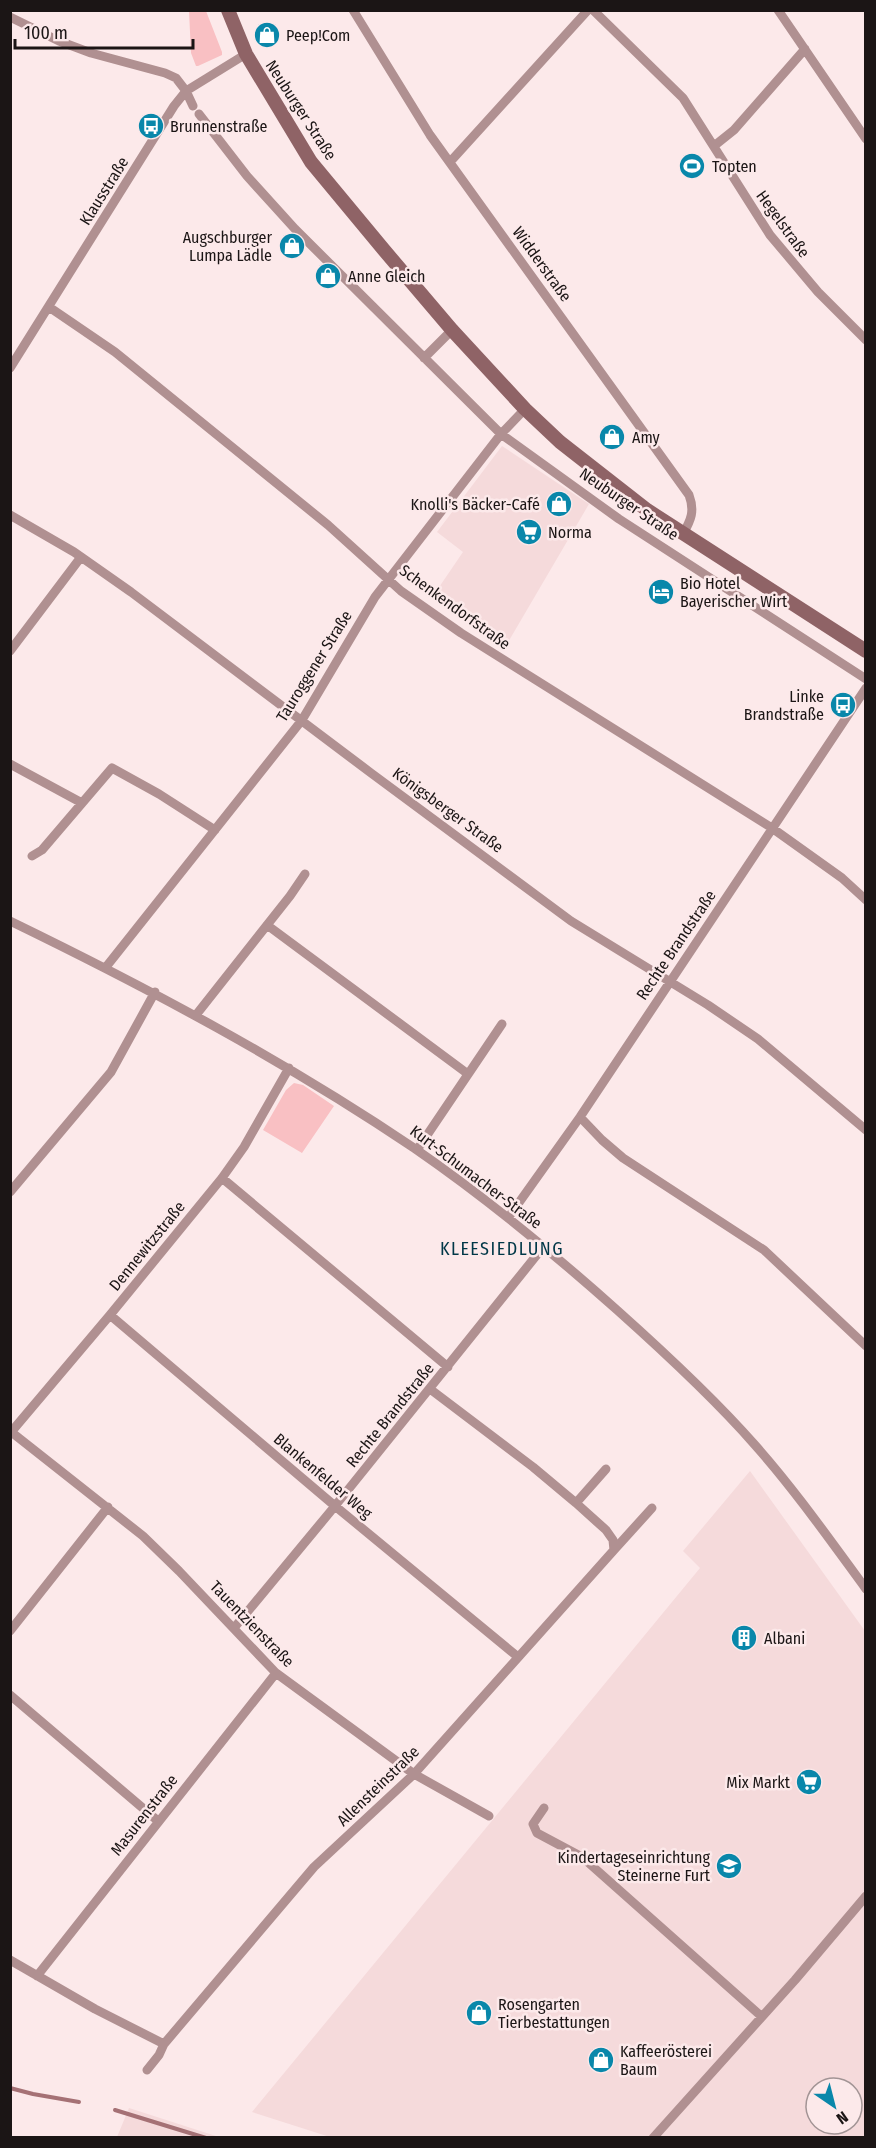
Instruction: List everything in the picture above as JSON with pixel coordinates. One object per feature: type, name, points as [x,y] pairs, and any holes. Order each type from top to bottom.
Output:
[{"type":"street","name":"Neuburger Straße","points":[[228,10],[246,54],[311,162],[452,330],[525,409],[560,442],[623,492],[683,534],[866,651]]},
{"type":"street","name":"Widderstraße","points":[[353,10],[408,101],[450,162],[689,495],[693,504],[693,513],[683,534]]},
{"type":"street","points":[[450,162],[588,10]]},
{"type":"street","name":"Hegelstraße","points":[[593,10],[671,83],[692,110],[770,235],[818,292],[866,340]]},
{"type":"street","points":[[778,10],[866,139]]},
{"type":"street","points":[[12,20],[91,53],[176,78],[196,110],[247,176],[295,229],[424,358],[452,330]]},
{"type":"street","points":[[714,146],[734,130],[805,49]]},
{"type":"street","name":"Klausstraße","points":[[10,368],[174,106],[186,91],[246,54]]},
{"type":"street","name":"Schenkendorfstraße","points":[[49,307],[115,352],[328,525],[401,591],[460,633],[772,828],[842,878],[866,900]]},
{"type":"street","name":"Neuburger Straße","points":[[424,358],[501,434],[619,519],[866,679]]},
{"type":"street","name":"Tauroggener Straße","points":[[106,967],[302,720],[375,597],[501,434],[525,409]]},
{"type":"street","name":"Königsberger Straße","points":[[10,515],[81,557],[132,592],[571,921],[670,981],[758,1039],[866,1130]]},
{"type":"street","points":[[10,651],[81,557]]},
{"type":"street","name":"Rechte Brandstraße","points":[[508,1218],[580,1117],[866,688]]},
{"type":"street","points":[[10,764],[82,803]]},
{"type":"street","points":[[32,856],[42,850],[112,768],[159,794],[215,831]]},
{"type":"street","points":[[196,1015],[291,896],[305,874]]},
{"type":"street","name":"Kurt-Schumacher-Straße","points":[[10,921],[154,992],[289,1068],[417,1150],[544,1246],[662,1351],[752,1442],[820,1525],[866,1589]]},
{"type":"street","points":[[267,926],[468,1074]]},
{"type":"street","points":[[10,1192],[111,1072],[154,992]]},
{"type":"street","points":[[417,1150],[502,1024]]},
{"type":"street","name":"Dennewitzstraße","points":[[11,1431],[110,1316],[222,1178],[244,1147],[289,1068]]},
{"type":"street","points":[[580,1117],[623,1158],[764,1250],[866,1346]]},
{"type":"street","points":[[222,1178],[448,1366]]},
{"type":"street","name":"Rechte Brandstraße","points":[[234,1628],[544,1246]]},
{"type":"street","name":"Blankenfelder Weg","points":[[110,1316],[518,1657]]},
{"type":"street","points":[[430,1389],[533,1467],[576,1503],[606,1530],[613,1540],[614,1551]]},
{"type":"street","name":"Tauentzienstraße","points":[[11,1431],[108,1507],[172,1564],[276,1673],[414,1774],[489,1816]]},
{"type":"street","points":[[576,1503],[606,1469]]},
{"type":"street","points":[[10,1631],[108,1507]]},
{"type":"street","name":"Allensteinstraße","points":[[147,2070],[159,2055],[164,2044],[314,1867],[414,1774],[652,1508]]},
{"type":"street","name":"Masurenstraße","points":[[37,1976],[276,1673]]},
{"type":"street","points":[[10,1695],[158,1821]]},
{"type":"street","points":[[544,1808],[533,1824],[537,1833],[582,1857],[761,2016]]},
{"type":"street","points":[[653,2138],[866,1896]]},
{"type":"street","points":[[10,1960],[95,2009],[164,2044]]},
{"type":"shaded area","points":[[189,11],[206,11],[222,52],[222,55],[198,66],[191,53]]},
{"type":"shaded area","points":[[502,446],[589,504],[504,649],[431,599],[463,552],[437,532]]},
{"type":"shaded area","points":[[294,1083],[303,1085],[334,1106],[302,1153],[263,1130],[286,1090]]},
{"type":"shaded area","points":[[750,1471],[865,1631],[865,2137],[333,2138],[252,2112],[700,1568],[683,1551]]},
{"type":"shaded area","points":[[129,2108],[219,2137],[117,2137]]},
{"type":"waterway","points":[[10,2088],[79,2102]]},
{"type":"waterway","points":[[115,2110],[206,2138]]},
{"type":"place","name":"Peep!Com","points":[[267,35]]},
{"type":"place","name":"Brunnenstraße","points":[[151,126]]},
{"type":"place","name":"Topten","points":[[692,166]]},
{"type":"place","name":"Augschburger Lumpa Lädle","points":[[292,246]]},
{"type":"place","name":"Anne Gleich","points":[[328,276]]},
{"type":"place","name":"Amy","points":[[612,437]]},
{"type":"place","name":"Knolli's Bäcker-Café","points":[[559,504]]},
{"type":"place","name":"Norma","points":[[529,532]]},
{"type":"place","name":"Bio Hotel Bayerischer Wirt","points":[[661,592]]},
{"type":"place","name":"Linke Brandstraße","points":[[843,705]]},
{"type":"place","name":"Albani","points":[[744,1638]]},
{"type":"place","name":"Mix Markt","points":[[809,1782]]},
{"type":"place","name":"Kindertageseinrichtung Steinerne Furt","points":[[729,1866]]},
{"type":"place","name":"Rosengarten Tierbestattungen","points":[[479,2013]]},
{"type":"place","name":"Kaffeerösterei Baum","points":[[601,2060]]},
{"type":"district","name":"KLEESIEDLUNG","points":[[502,1249]]}]
